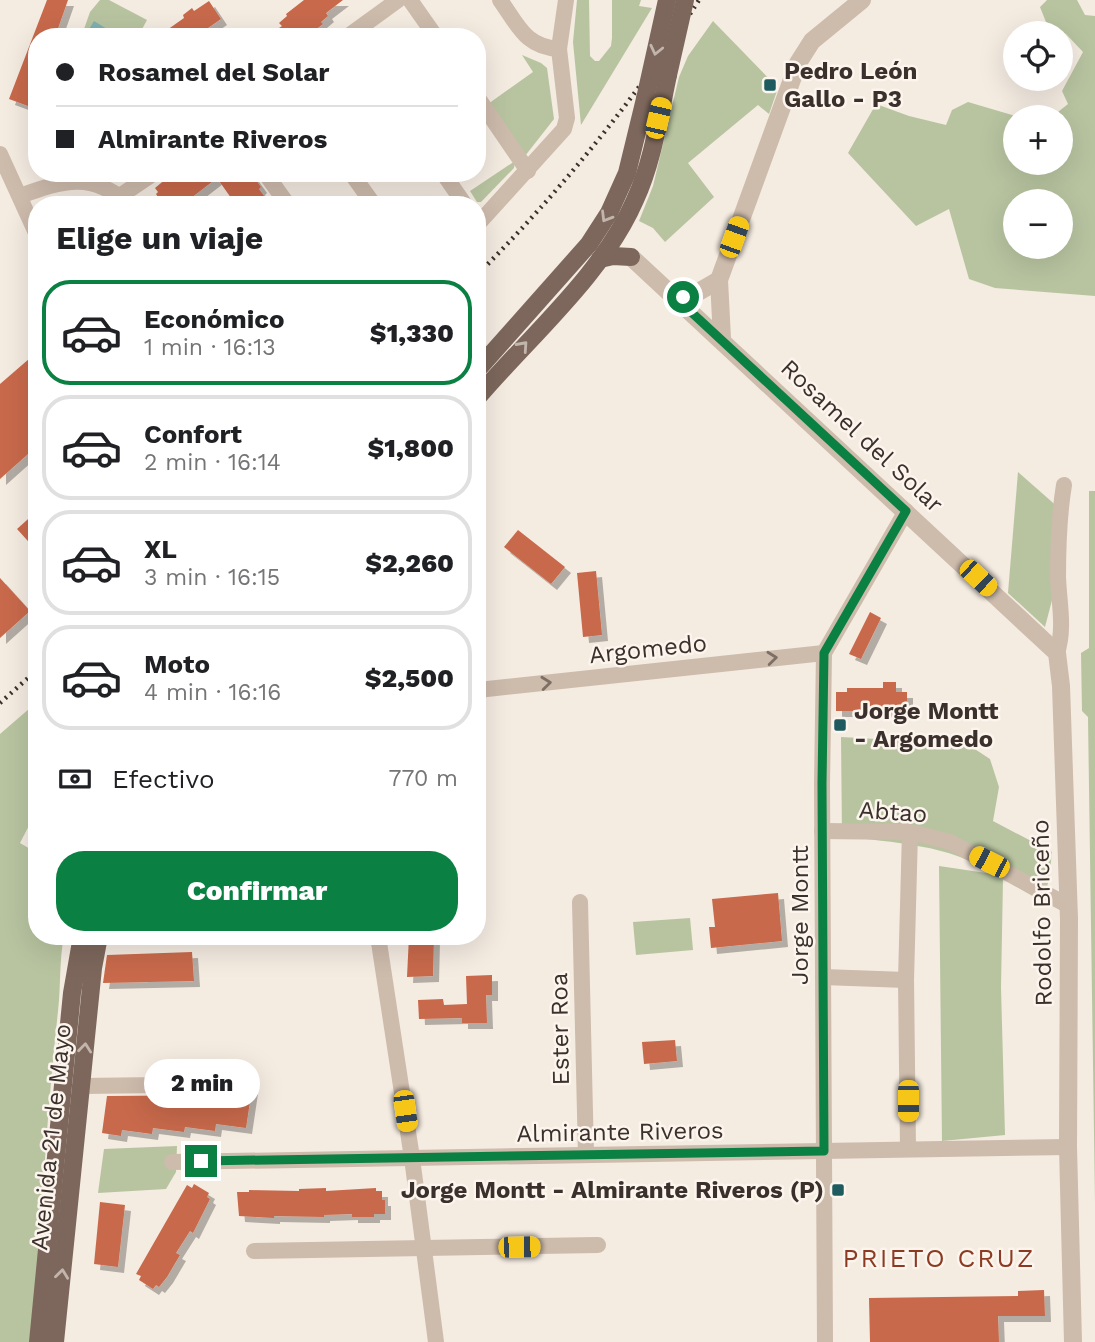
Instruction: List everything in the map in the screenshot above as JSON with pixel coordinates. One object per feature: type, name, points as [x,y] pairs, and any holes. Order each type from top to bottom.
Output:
[{"type":"main road","points":[[486,360],[589,244],[610,213],[630,164],[667,0]]},
{"type":"main road","points":[[486,388],[600,259],[621,229],[643,182],[685,0]]},
{"type":"main road","points":[[621,229],[623,244],[631,257]]},
{"type":"main road","points":[[600,259],[613,256],[631,257]]},
{"type":"main road","name":"Avenida 21 de Mayo","points":[[38,1342],[72,993],[80,945]]},
{"type":"main road","name":"Avenida 21 de Mayo","points":[[55,1342],[97,945]]},
{"type":"street","points":[[360,28],[398,0]]},
{"type":"street","points":[[410,0],[430,28]]},
{"type":"street","points":[[500,0],[531,41],[544,48],[559,49]]},
{"type":"street","points":[[486,216],[564,129],[567,118],[559,49],[566,0]]},
{"type":"street","points":[[722,339],[719,280],[802,55],[818,35],[862,0]]},
{"type":"street","points":[[486,110],[528,171]]},
{"type":"street","points":[[0,153],[28,214]]},
{"type":"street","points":[[20,195],[57,182]]},
{"type":"street","points":[[88,182],[118,196]]},
{"type":"street","points":[[130,196],[145,182]]},
{"type":"street","name":"Rosamel del Solar","points":[[631,257],[1057,653]]},
{"type":"street","points":[[676,298],[700,291],[719,280]]},
{"type":"street","name":"Rodolfo Briceño","points":[[1064,485],[1058,577],[1062,632],[1057,653],[1061,686],[1069,906],[1068,1147],[1073,1342]]},
{"type":"street","name":"Jorge Montt","points":[[825,1342],[822,831],[824,653],[906,511]]},
{"type":"street","name":"Argomedo","points":[[486,689],[824,653]]},
{"type":"street","name":"Abtao","points":[[822,831],[910,832],[950,842],[1069,906]]},
{"type":"street","points":[[908,1149],[906,980],[910,832]]},
{"type":"street","name":"Ester Roa","points":[[580,902],[586,1155]]},
{"type":"street","points":[[379,945],[412,1158],[436,1342]]},
{"type":"street","points":[[823,977],[906,980]]},
{"type":"street","points":[[81,1086],[242,1084]]},
{"type":"street","name":"Almirante Riveros","points":[[172,1162],[1068,1147]]},
{"type":"street","points":[[254,1251],[598,1245]]},
{"type":"green space","points":[[100,0],[109,0],[147,20],[143,28],[84,28],[90,12]]},
{"type":"green space","points":[[577,0],[589,0],[590,56],[595,61],[599,61],[611,46],[612,0],[641,0],[639,6],[652,8],[581,125],[573,42]]},
{"type":"green space","points":[[1047,0],[1077,0],[1085,15],[1095,16],[1095,296],[995,288],[969,279],[949,209],[916,226],[848,153],[876,104],[946,125],[952,110],[968,102],[1003,112],[1003,175],[1073,175],[1073,105],[1067,105],[1062,91],[1073,91],[1073,71],[1083,52],[1073,41],[1073,21],[1046,21],[1040,7]]},
{"type":"green space","points":[[713,21],[778,88],[769,114],[758,105],[688,163],[714,197],[665,242],[653,228],[639,221],[653,186],[679,77],[688,56]]},
{"type":"green space","points":[[522,55],[547,68],[554,119],[525,156],[488,104],[533,72]]},
{"type":"green space","points":[[515,161],[514,168],[486,197],[473,196],[470,191]]},
{"type":"green space","points":[[1018,472],[1060,509],[1058,577],[1045,627],[1008,593]]},
{"type":"green space","points":[[1089,491],[1095,491],[1095,1202],[1088,717],[1082,711],[1081,653],[1089,648]]},
{"type":"green space","points":[[28,710],[28,827],[20,843],[28,848],[28,945],[63,945],[34,1342],[0,1342],[0,734]]},
{"type":"green space","points":[[841,737],[967,744],[990,759],[999,787],[993,821],[1052,852],[1043,902],[1003,879],[1001,987],[1005,1135],[942,1141],[939,866],[993,874],[959,856],[940,851],[842,836]]},
{"type":"green space","points":[[690,918],[693,950],[636,955],[633,922]]},
{"type":"green space","points":[[177,1146],[176,1172],[166,1189],[98,1193],[104,1149]]},
{"type":"water","points":[[94,21],[105,28],[90,28]]},
{"type":"building","points":[[47,0],[68,0],[58,28],[36,28]]},
{"type":"building","points":[[304,0],[343,0],[326,13],[328,16],[318,28],[279,28],[282,26],[279,23]]},
{"type":"building","points":[[209,1],[221,19],[208,28],[170,28],[192,8],[194,11]]},
{"type":"building","points":[[28,50],[28,106],[9,99]]},
{"type":"building","points":[[162,182],[212,182],[194,196],[157,196],[155,188]]},
{"type":"building","points":[[220,182],[257,182],[264,196],[230,196]]},
{"type":"building","points":[[28,360],[28,454],[0,479],[0,384]]},
{"type":"building","points":[[28,519],[28,541],[17,529]]},
{"type":"building","points":[[518,530],[565,567],[551,584],[504,547]]},
{"type":"building","points":[[596,571],[602,635],[583,637],[577,573]]},
{"type":"building","points":[[0,578],[28,609],[28,613],[0,638]]},
{"type":"building","points":[[870,612],[881,618],[861,659],[849,654]]},
{"type":"building","points":[[883,682],[896,682],[896,692],[907,692],[907,711],[836,711],[836,692],[847,692],[847,688],[883,688]]},
{"type":"building","points":[[778,893],[782,941],[711,948],[709,927],[715,927],[712,899]]},
{"type":"building","points":[[409,945],[434,945],[433,976],[407,977]]},
{"type":"building","points":[[192,952],[194,981],[103,983],[107,955]]},
{"type":"building","points":[[492,975],[492,995],[486,995],[487,1023],[462,1023],[462,1018],[419,1019],[418,1000],[443,999],[444,1005],[467,1004],[466,976]]},
{"type":"building","points":[[675,1040],[677,1061],[644,1064],[642,1042]]},
{"type":"building","points":[[252,1088],[246,1128],[216,1124],[215,1131],[185,1127],[184,1132],[153,1128],[152,1134],[122,1130],[121,1136],[102,1133],[107,1096],[242,1095]]},
{"type":"building","points":[[194,1184],[209,1193],[207,1197],[210,1199],[193,1233],[190,1231],[176,1253],[180,1255],[167,1277],[159,1287],[156,1285],[153,1289],[139,1280],[141,1276],[136,1274],[187,1185],[192,1188]]},
{"type":"building","points":[[326,1188],[326,1191],[376,1188],[376,1191],[382,1191],[385,1214],[374,1214],[374,1217],[352,1217],[352,1214],[274,1218],[239,1216],[237,1192]]},
{"type":"building","points":[[100,1202],[125,1205],[118,1267],[94,1264]]},
{"type":"building","points":[[1044,1290],[1045,1316],[998,1316],[999,1342],[870,1342],[869,1298],[1018,1296],[1018,1291]]},
{"type":"railway","points":[[486,266],[538,211],[596,143],[650,72],[699,0]]},
{"type":"railway","points":[[0,703],[28,678]]},
{"type":"place","name":"Pedro León Gallo - P3","points":[[770,85]]},
{"type":"place","name":"Jorge Montt - Argomedo","points":[[840,725]]},
{"type":"place","name":"Jorge Montt - Almirante Riveros (P)","points":[[838,1190]]},
{"type":"district","name":"PRIETO CRUZ","points":[[939,1258]]},
{"type":"route","points":[[201,1161],[824,1151],[824,653],[906,511],[676,298],[683,297]]}]
